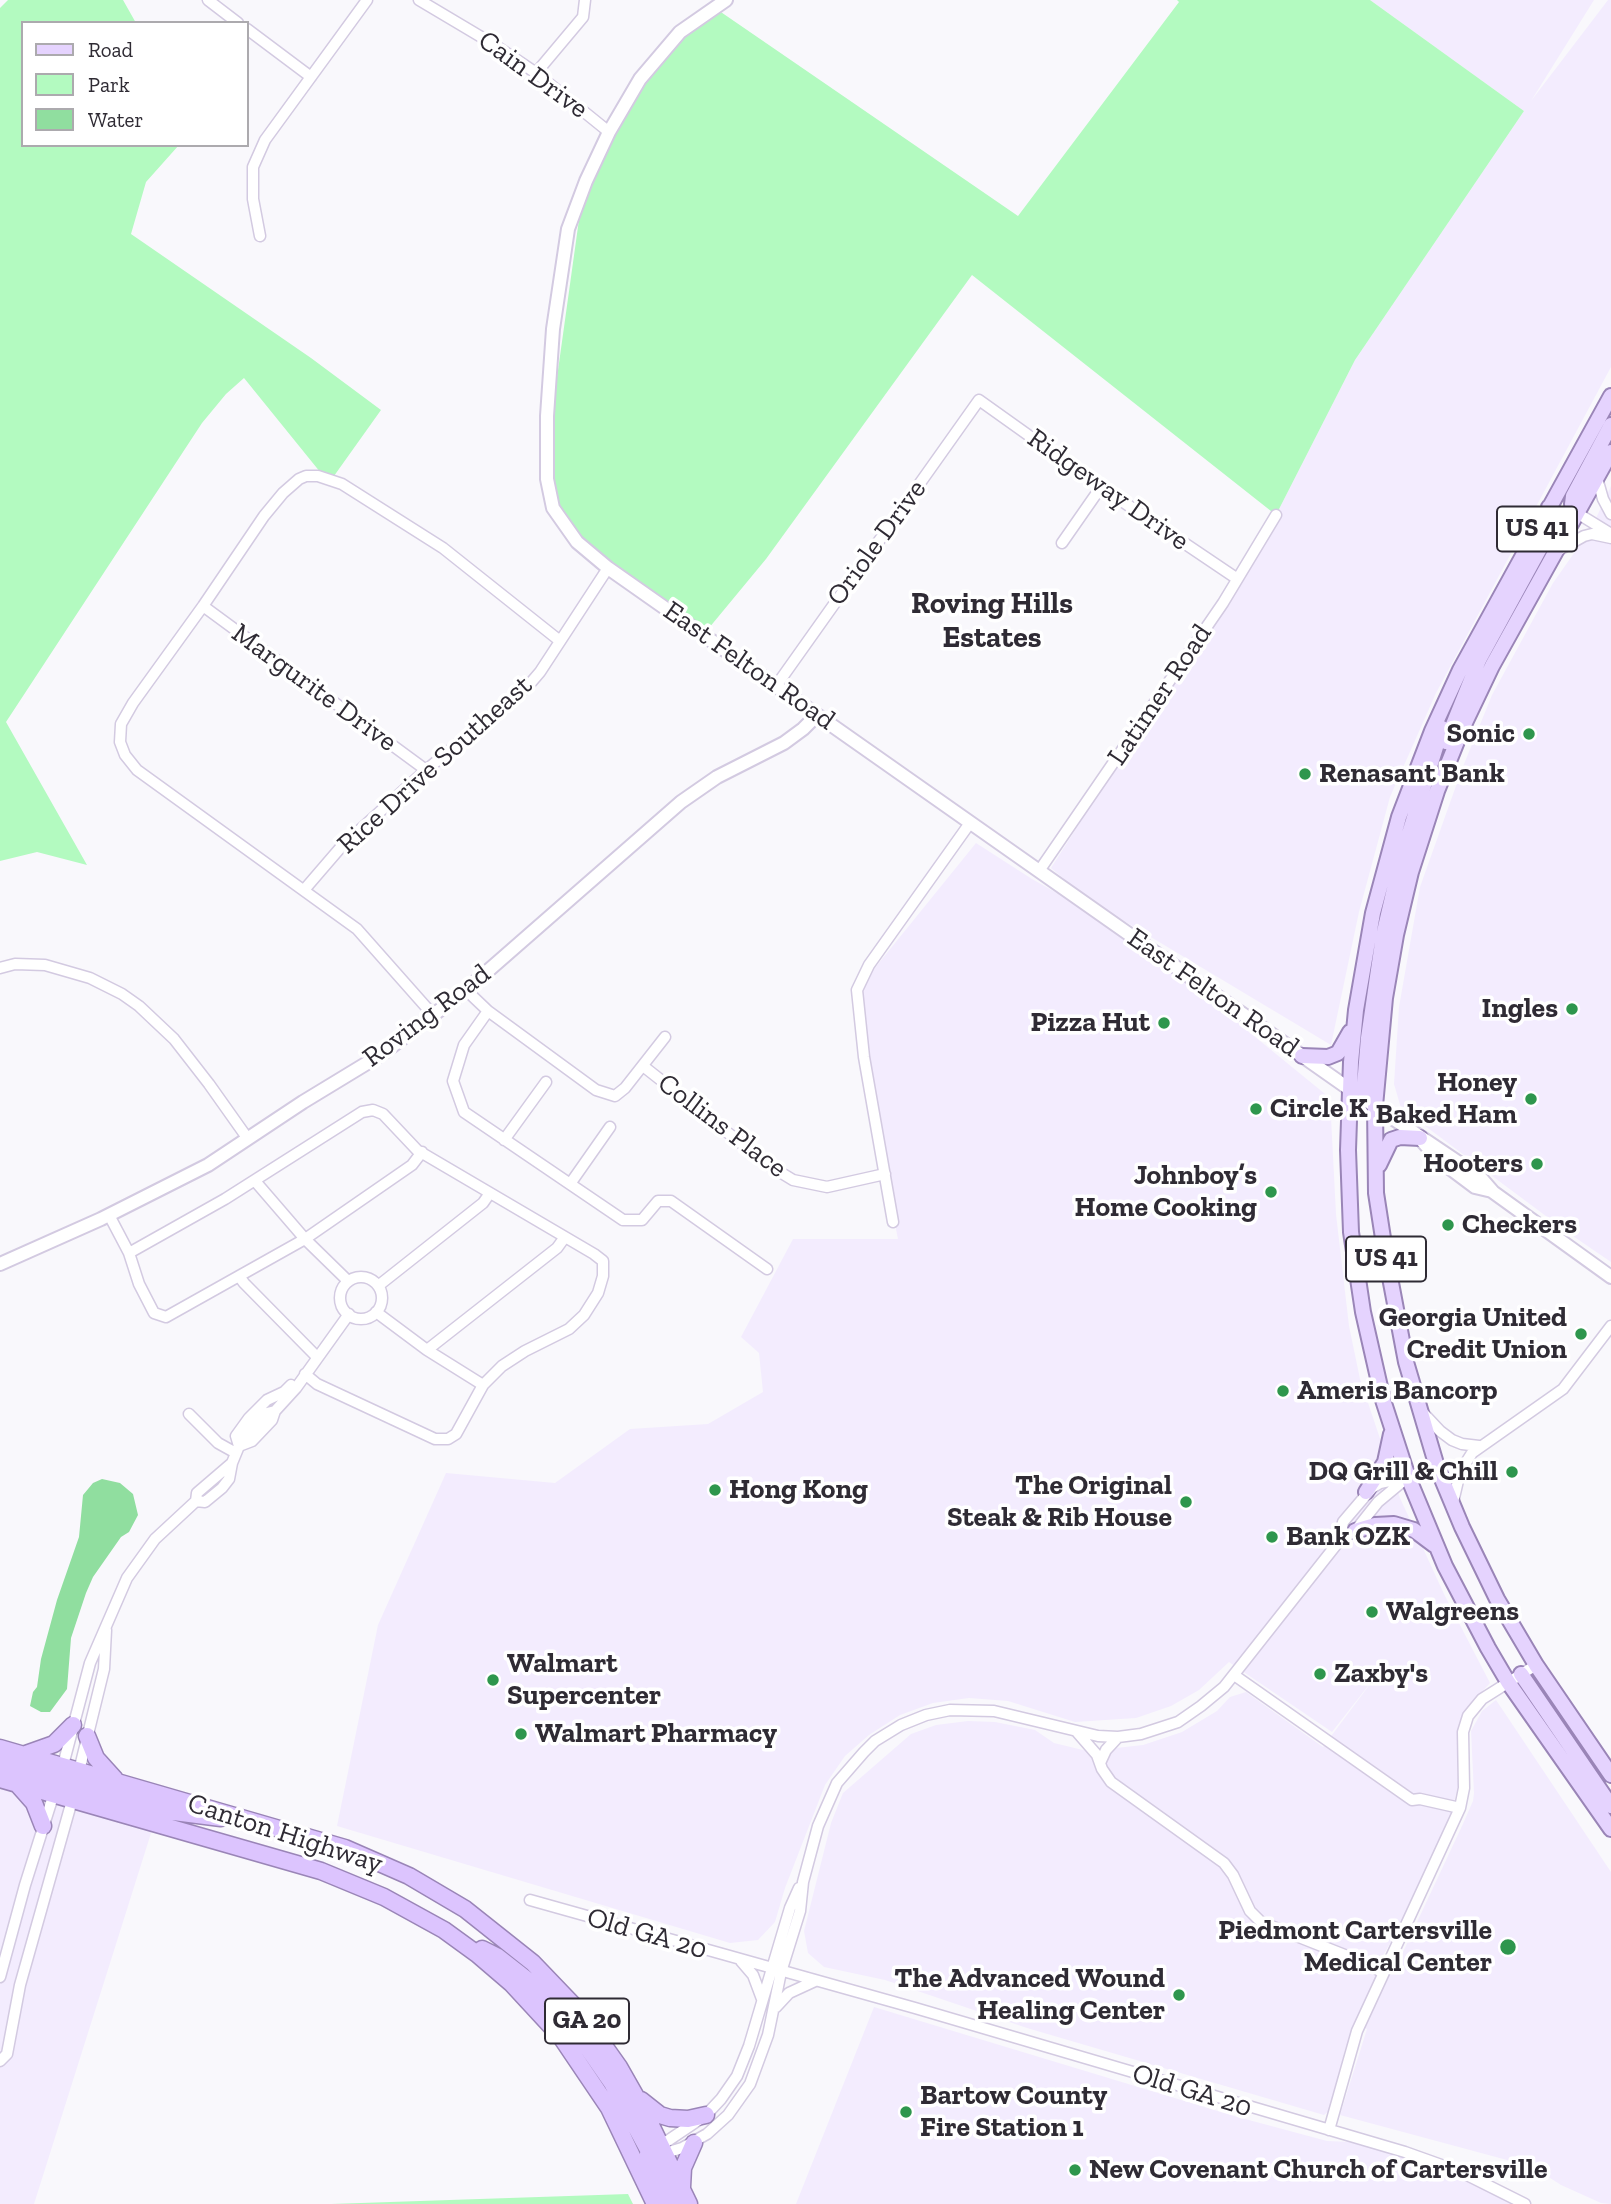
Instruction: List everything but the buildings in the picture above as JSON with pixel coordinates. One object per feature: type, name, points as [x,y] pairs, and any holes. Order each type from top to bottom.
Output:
[{"type":"highway","points":[[23,1755],[54,1744],[73,1725]]},
{"type":"highway","points":[[87,1736],[96,1758],[119,1782]]},
{"type":"highway","name":"Canton Highway","points":[[0,1748],[23,1755],[67,1783],[119,1782],[315,1838],[376,1860],[438,1891],[482,1920],[515,1947],[557,1987],[601,2040],[635,2095],[652,2155]]},
{"type":"highway","points":[[0,1763],[180,1814],[244,1818]]},
{"type":"highway","points":[[8,1781],[34,1803],[43,1826]]},
{"type":"highway","name":"GA 20","points":[[8,1781],[67,1783],[337,1877],[399,1904],[457,1939],[498,1957],[556,2007],[578,2034],[601,2066],[652,2155],[685,2197]]},
{"type":"highway","points":[[635,2095],[653,2110],[670,2119],[706,2115]]},
{"type":"highway","points":[[685,2197],[683,2168],[694,2143]]},
{"type":"highway","points":[[652,2155],[672,2204]]},
{"type":"highway","name":"GA 20","points":[[652,2155],[655,2204]]},
{"type":"main road","name":"US 41","points":[[1611,396],[1490,614],[1443,707],[1410,785],[1384,869],[1364,959],[1355,1021],[1350,1089],[1348,1194],[1356,1268],[1369,1343],[1391,1429],[1436,1547],[1468,1612],[1611,1829]]},
{"type":"main road","points":[[1577,513],[1572,504],[1573,496],[1611,425]]},
{"type":"main road","name":"US 41","points":[[1611,452],[1476,698],[1443,775],[1411,872],[1396,935],[1369,1102],[1376,1193],[1387,1265],[1406,1362],[1437,1467],[1494,1593],[1536,1665],[1611,1775]]},
{"type":"main road","points":[[1443,775],[1445,747],[1479,660],[1555,521],[1555,513],[1549,507]]},
{"type":"main road","points":[[1369,1102],[1373,1001],[1383,936],[1401,859],[1447,713],[1443,707]]},
{"type":"main road","points":[[1303,1056],[1328,1057],[1338,1053],[1355,1021]]},
{"type":"main road","points":[[1376,1173],[1391,1140],[1401,1137],[1419,1138]]},
{"type":"main road","points":[[1366,1492],[1385,1462],[1391,1429]]},
{"type":"main road","points":[[1355,1531],[1375,1525],[1394,1524],[1414,1530],[1436,1547]]},
{"type":"main road","points":[[1514,1678],[1611,1806]]},
{"type":"street","points":[[208,0],[235,21]]},
{"type":"street","points":[[260,236],[253,199],[253,167],[265,140],[367,0]]},
{"type":"street","name":"Cain Drive","points":[[419,0],[536,73],[609,132]]},
{"type":"street","points":[[536,73],[583,17],[584,0]]},
{"type":"street","name":"East Felton Road","points":[[726,0],[680,32],[640,79],[609,132],[586,181],[568,229],[553,329],[547,416],[547,479],[553,509],[565,527],[577,542],[608,568],[1369,1102],[1419,1138],[1439,1160],[1475,1186],[1493,1192],[1611,1277]]},
{"type":"street","points":[[248,30],[311,77]]},
{"type":"street","name":"Ridgeway Drive","points":[[979,400],[1236,578]]},
{"type":"street","name":"Oriole Drive","points":[[776,686],[979,400]]},
{"type":"street","points":[[434,1016],[357,929],[149,780],[130,762],[120,742],[120,731],[126,713],[203,607],[249,536],[283,492],[306,476],[318,476],[342,484],[443,548],[560,641]]},
{"type":"street","points":[[1597,478],[1611,514]]},
{"type":"street","points":[[1062,543],[1101,486]]},
{"type":"street","points":[[1577,513],[1611,536]]},
{"type":"street","name":"Latimer Road","points":[[1039,871],[1223,603],[1276,515]]},
{"type":"street","points":[[1555,552],[1584,536],[1611,536]]},
{"type":"street","name":"Rice Drive Southeast","points":[[304,890],[341,847],[426,770],[528,686],[608,568]]},
{"type":"street","name":"Margurite Drive","points":[[203,607],[426,770]]},
{"type":"street","name":"Roving Road","points":[[0,1264],[109,1215],[208,1165],[382,1054],[466,990],[681,802],[717,777],[785,743],[817,715]]},
{"type":"street","points":[[893,1222],[864,1057],[857,990],[869,965],[970,823]]},
{"type":"street","points":[[0,968],[33,964],[68,971],[105,984],[131,1000],[174,1039],[248,1139]]},
{"type":"street","points":[[466,990],[488,1011],[596,1090],[615,1096],[625,1088],[665,1037]]},
{"type":"street","points":[[488,1011],[464,1045],[453,1081],[464,1112],[622,1220],[642,1220],[658,1201],[671,1201],[766,1269]]},
{"type":"street","name":"Collins Place","points":[[643,1066],[770,1166],[793,1180],[827,1187],[885,1174]]},
{"type":"street","points":[[505,1140],[546,1082]]},
{"type":"street","points":[[129,1253],[255,1181],[362,1112],[373,1110],[383,1114],[422,1153],[603,1261],[603,1276],[598,1293],[584,1315],[569,1329],[502,1366],[484,1385],[456,1434],[448,1439],[435,1438],[303,1377]]},
{"type":"street","points":[[570,1184],[610,1127]]},
{"type":"street","points":[[109,1215],[129,1253],[139,1284],[154,1313],[166,1317],[305,1239],[412,1165],[422,1153]]},
{"type":"street","points":[[255,1181],[305,1239],[348,1281]]},
{"type":"street","points":[[378,1286],[483,1203],[490,1193]]},
{"type":"street","points":[[427,1350],[557,1248],[565,1237]]},
{"type":"street","points":[[240,1276],[317,1357]]},
{"type":"street","points":[[368,1278],[378,1286],[382,1299],[376,1311],[364,1318],[349,1314],[342,1306],[341,1292],[348,1281],[368,1278]]},
{"type":"street","points":[[376,1311],[427,1350],[484,1385]]},
{"type":"street","points":[[0,2061],[9,2045],[20,1984],[67,1783],[73,1725],[90,1663],[106,1630],[116,1600],[141,1556],[172,1522],[196,1501],[205,1502],[222,1488],[229,1479],[245,1436],[267,1413],[275,1411],[296,1388],[349,1314]]},
{"type":"street","points":[[1452,1505],[1462,1466],[1479,1446],[1563,1389],[1611,1326]]},
{"type":"street","points":[[238,1451],[236,1436],[249,1418],[267,1400],[303,1377]]},
{"type":"street","points":[[1419,1409],[1440,1432],[1452,1440],[1479,1446]]},
{"type":"street","points":[[189,1414],[218,1443],[238,1451]]},
{"type":"street","points":[[1340,1540],[1343,1522],[1366,1492],[1380,1483],[1437,1467]]},
{"type":"street","points":[[652,2155],[706,2115],[737,2076],[762,2003],[800,1911],[803,1882],[823,1811],[837,1783],[864,1752],[895,1729],[926,1715],[968,1709],[1012,1714],[1077,1732],[1118,1737],[1141,1734],[1178,1721],[1213,1697],[1234,1675],[1340,1540],[1355,1531],[1378,1502],[1408,1477]]},
{"type":"street","points":[[0,1977],[43,1826],[67,1783],[87,1736],[104,1669],[106,1630]]},
{"type":"street","points":[[1329,2130],[1357,2031],[1460,1808],[1464,1788],[1465,1723],[1482,1699],[1536,1665]]},
{"type":"street","points":[[1234,1675],[1412,1800],[1420,1799],[1460,1808]]},
{"type":"street","points":[[1077,1732],[1091,1747],[1105,1775],[1119,1789],[1224,1863],[1233,1875],[1250,1911],[1261,1922],[1375,1966],[1383,1974]]},
{"type":"street","points":[[1100,1763],[1106,1750],[1118,1737]]},
{"type":"street","name":"Old GA 20","points":[[530,1900],[915,2008],[1405,2152],[1461,2172],[1525,2204]]},
{"type":"street","points":[[739,1960],[758,1983],[762,2003]]},
{"type":"street","points":[[652,2155],[694,2143],[718,2125],[743,2096],[758,2066],[773,2013],[777,1970]]},
{"type":"street","points":[[773,2013],[789,1993],[816,1981]]},
{"type":"shaded area","points":[[1370,0],[1594,0],[1531,101],[1608,0],[1611,0],[1611,367],[1436,693],[1390,797],[1359,912],[1331,1045],[1089,900],[1051,868],[1276,515],[1355,360],[1524,111]]},
{"type":"shaded area","points":[[1611,486],[1611,1262],[1401,1108],[1394,1084],[1399,1007],[1420,887],[1462,769],[1492,695],[1553,583],[1591,529]]},
{"type":"shaded area","points":[[976,843],[1080,906],[1227,1014],[1330,1098],[1336,1214],[1349,1326],[1360,1379],[1400,1498],[1444,1594],[1490,1683],[1466,1709],[1459,1723],[1458,1786],[1449,1823],[1382,1958],[1395,1969],[1462,1826],[1474,1793],[1471,1731],[1482,1711],[1496,1700],[1611,1872],[1611,2204],[1601,2203],[1561,2185],[1533,2167],[1340,2115],[1367,2029],[1355,2024],[1345,2050],[1329,2111],[1324,2115],[1027,2028],[885,1980],[824,1967],[808,1953],[804,1931],[831,1823],[843,1793],[911,1734],[936,1725],[968,1721],[995,1722],[1035,1730],[1054,1743],[1087,1751],[1143,1745],[1182,1732],[1217,1711],[1230,1697],[1246,1692],[1323,1747],[1379,1672],[1332,1732],[1229,1662],[1199,1690],[1171,1706],[1136,1718],[1075,1722],[1008,1701],[969,1698],[933,1703],[900,1715],[869,1735],[845,1756],[825,1785],[785,1888],[775,1922],[758,1940],[730,1943],[337,1826],[378,1625],[446,1473],[555,1483],[630,1429],[708,1424],[763,1392],[759,1353],[741,1337],[793,1239],[898,1239],[885,1174],[857,990]]},
{"type":"shaded area","points":[[0,1786],[152,1830],[34,2204],[0,2204]]},
{"type":"shaded area","points":[[874,2007],[1234,2116],[1327,2141],[1375,2143],[1510,2192],[1526,2204],[796,2204]]},
{"type":"green space","points":[[8,0],[123,0],[135,21],[21,21],[21,147],[177,147],[146,182],[131,234],[311,358],[381,410],[329,483],[244,378],[226,394],[202,423],[6,722],[87,865],[37,852],[0,861],[0,8]]},
{"type":"green space","points":[[1177,0],[1370,0],[1524,111],[1355,360],[1276,515],[972,275],[766,559],[704,634],[608,568],[560,518],[550,491],[548,442],[582,198],[609,132],[679,38],[715,8],[1018,216],[1179,2]]},
{"type":"green space","points":[[628,2194],[633,2204],[331,2204]]},
{"type":"water","points":[[102,1479],[120,1483],[133,1494],[138,1515],[129,1532],[121,1537],[93,1577],[86,1593],[71,1638],[67,1689],[50,1712],[41,1712],[30,1706],[57,1600],[79,1537],[83,1495],[93,1483]]},
{"type":"place","name":"Sonic","points":[[1529,734]]},
{"type":"place","name":"Renasant Bank","points":[[1305,774]]},
{"type":"place","name":"Ingles","points":[[1572,1009]]},
{"type":"place","name":"Pizza Hut","points":[[1164,1023]]},
{"type":"place","name":"Honey Baked Ham","points":[[1531,1099]]},
{"type":"place","name":"Circle K","points":[[1256,1109]]},
{"type":"place","name":"Hooters","points":[[1537,1164]]},
{"type":"place","name":"Johnboy’s Home Cooking","points":[[1271,1192]]},
{"type":"place","name":"Checkers","points":[[1448,1225]]},
{"type":"place","name":"Georgia United Credit Union","points":[[1581,1334]]},
{"type":"place","name":"Ameris Bancorp","points":[[1283,1391]]},
{"type":"place","name":"DQ Grill & Chill","points":[[1512,1472]]},
{"type":"place","name":"Hong Kong","points":[[715,1490]]},
{"type":"place","name":"The Original Steak & Rib House","points":[[1186,1502]]},
{"type":"place","name":"Bank OZK","points":[[1272,1537]]},
{"type":"place","name":"Walgreens","points":[[1372,1612]]},
{"type":"place","name":"Zaxby's","points":[[1320,1674]]},
{"type":"place","name":"Walmart Supercenter","points":[[493,1680]]},
{"type":"place","name":"Walmart Pharmacy","points":[[521,1734]]},
{"type":"place","name":"Piedmont Cartersville Medical Center","points":[[1508,1947]]},
{"type":"place","name":"The Advanced Wound Healing Center","points":[[1179,1995]]},
{"type":"place","name":"Bartow County Fire Station 1","points":[[906,2112]]},
{"type":"place","name":"New Covenant Church of Cartersville","points":[[1075,2170]]},
{"type":"district","name":"Roving Hills Estates","points":[[992,621]]}]
